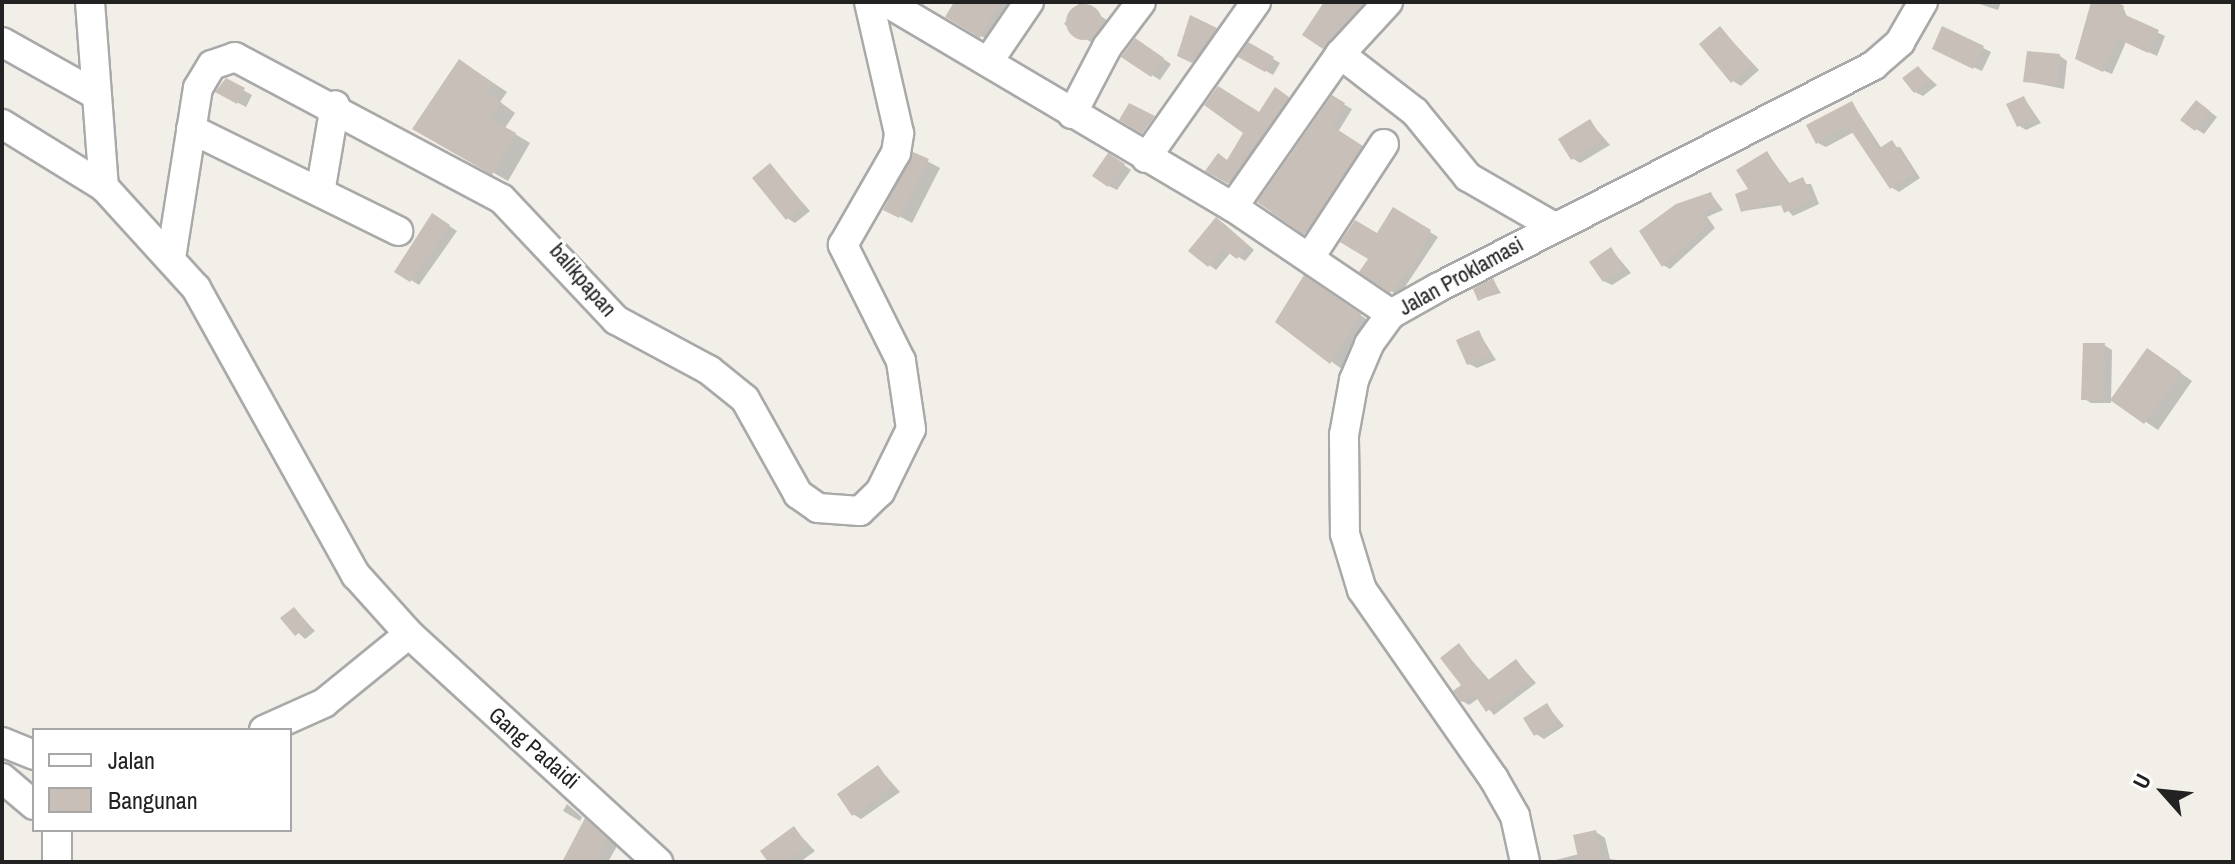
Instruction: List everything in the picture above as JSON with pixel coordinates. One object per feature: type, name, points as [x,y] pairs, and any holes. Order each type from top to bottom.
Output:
[{"type":"street","name":"balikpapan","points":[[171,258],[198,88],[226,55],[335,105],[502,199],[616,320],[709,370],[745,399],[798,494],[842,515],[860,511],[880,492],[911,429],[901,361],[846,257],[846,231],[881,182],[899,133],[869,2]]},
{"type":"street","points":[[988,62],[1029,2]]},
{"type":"street","points":[[1072,114],[1107,47],[1141,2]]},
{"type":"street","points":[[1146,158],[1256,2]]},
{"type":"street","points":[[1233,207],[1340,54],[1388,2]]},
{"type":"street","name":"Jalan Proklamasi","points":[[1525,862],[1508,803],[1362,590],[1345,534],[1344,435],[1354,380],[1391,314],[1553,226],[1874,65],[1900,42],[1923,2]]},
{"type":"street","points":[[85,5],[104,187]]},
{"type":"street","points":[[902,6],[1072,114],[1233,207],[1391,314]]},
{"type":"street","points":[[2,42],[95,94]]},
{"type":"street","points":[[1340,54],[1415,112],[1468,177],[1553,226]]},
{"type":"street","points":[[321,187],[335,105]]},
{"type":"street","name":"Gang Padaidi","points":[[2,124],[104,187],[171,258],[228,342],[356,575],[409,634],[658,862]]},
{"type":"street","points":[[191,129],[321,187],[398,231]]},
{"type":"street","points":[[1310,257],[1384,144]]},
{"type":"street","points":[[268,728],[324,703],[409,634]]},
{"type":"street","points":[[2,742],[32,754]]},
{"type":"street","points":[[2,778],[32,803]]},
{"type":"street","points":[[57,832],[57,862]]},
{"type":"building","points":[[954,2],[1001,2],[980,38],[945,17]]},
{"type":"building","points":[[1324,2],[1365,2],[1323,49],[1302,35]]},
{"type":"building","points":[[2091,2],[2117,2],[2124,6],[2121,13],[2159,30],[2148,53],[2118,39],[2103,72],[2075,59]]},
{"type":"building","points":[[1084,4],[1097,9],[1102,22],[1097,35],[1084,40],[1071,35],[1066,22],[1071,9]]},
{"type":"building","points":[[1190,15],[1217,28],[1192,63],[1177,56]]},
{"type":"building","points":[[1720,26],[1752,65],[1731,83],[1699,44]]},
{"type":"building","points":[[1942,26],[1984,46],[1973,69],[1932,49]]},
{"type":"building","points":[[1135,38],[1164,58],[1151,77],[1121,57]]},
{"type":"building","points":[[1248,42],[1274,57],[1265,72],[1238,57]]},
{"type":"building","points":[[2027,51],[2060,54],[2057,85],[2023,82]]},
{"type":"building","points":[[459,59],[493,83],[486,92],[502,103],[491,119],[516,133],[492,175],[412,129]]},
{"type":"building","points":[[1918,66],[1930,80],[1914,93],[1902,78]]},
{"type":"building","points":[[226,78],[245,88],[237,104],[215,92]]},
{"type":"building","points":[[1218,86],[1259,112],[1275,87],[1289,97],[1228,184],[1205,171],[1218,153],[1227,160],[1243,133],[1204,105]]},
{"type":"building","points":[[1332,95],[1345,103],[1332,126],[1363,146],[1304,235],[1257,202]]},
{"type":"building","points":[[2024,96],[2034,119],[2017,127],[2006,104]]},
{"type":"building","points":[[2196,100],[2210,111],[2195,131],[2180,120]]},
{"type":"building","points":[[1852,101],[1878,149],[1892,140],[1914,173],[1890,189],[1848,126],[1816,144],[1806,125]]},
{"type":"building","points":[[1129,103],[1155,116],[1142,134],[1119,120]]},
{"type":"building","points":[[1590,119],[1603,140],[1571,160],[1558,139]]},
{"type":"building","points":[[1767,151],[1787,184],[1803,177],[1813,200],[1784,213],[1779,200],[1741,212],[1735,194],[1748,189],[1736,170]]},
{"type":"building","points":[[913,152],[929,159],[899,218],[883,210]]},
{"type":"building","points":[[1108,153],[1125,164],[1108,187],[1092,176]]},
{"type":"building","points":[[770,163],[804,205],[786,220],[752,178]]},
{"type":"building","points":[[1711,192],[1717,206],[1701,213],[1709,224],[1662,267],[1639,231],[1676,204]]},
{"type":"building","points":[[1393,207],[1431,230],[1418,260],[1390,293],[1359,272],[1368,259],[1340,242],[1355,220],[1377,233]]},
{"type":"building","points":[[432,213],[450,225],[410,282],[394,272]]},
{"type":"building","points":[[1216,217],[1248,245],[1237,259],[1223,249],[1208,267],[1188,251]]},
{"type":"building","points":[[1611,247],[1624,268],[1603,282],[1589,262]]},
{"type":"building","points":[[1304,275],[1361,314],[1330,364],[1275,322]]},
{"type":"building","points":[[1493,278],[1499,291],[1478,301],[1473,289]]},
{"type":"building","points":[[1479,330],[1490,355],[1467,365],[1456,340]]},
{"type":"building","points":[[2083,343],[2105,343],[2103,400],[2081,400]]},
{"type":"building","points":[[2147,348],[2181,372],[2144,424],[2110,400]]},
{"type":"building","points":[[294,607],[309,625],[295,636],[280,618]]},
{"type":"building","points":[[1459,643],[1487,681],[1516,659],[1531,679],[1486,712],[1474,694],[1461,702],[1453,691],[1461,685],[1440,658]]},
{"type":"building","points":[[1547,703],[1558,721],[1534,736],[1523,718]]},
{"type":"building","points":[[878,765],[893,787],[852,816],[837,794]]},
{"type":"building","points":[[585,818],[608,839],[596,862],[562,862]]},
{"type":"building","points":[[794,826],[808,846],[786,862],[768,862],[760,851]]},
{"type":"building","points":[[1596,830],[1603,862],[1579,862],[1573,835]]}]
